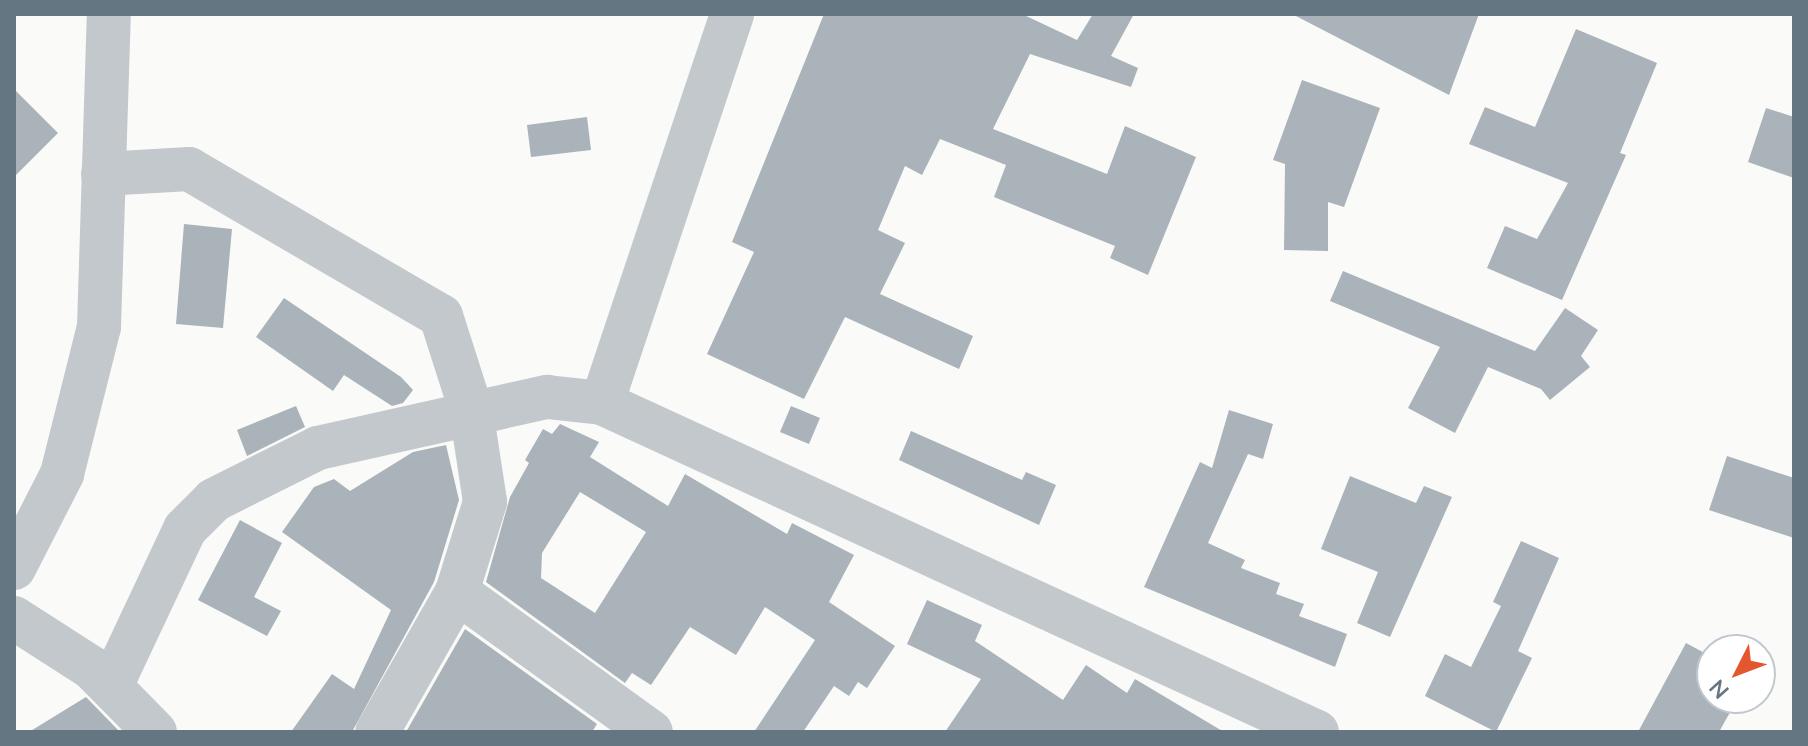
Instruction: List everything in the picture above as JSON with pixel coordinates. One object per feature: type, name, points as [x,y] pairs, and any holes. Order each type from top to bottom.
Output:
[{"type":"street","points":[[14,568],[62,474],[87,391],[99,327],[109,14]]},
{"type":"street","points":[[602,403],[732,14]]},
{"type":"street","points":[[103,174],[189,169],[441,316],[471,410],[485,502],[457,592],[377,732]]},
{"type":"street","points":[[112,684],[185,529],[214,500],[318,448],[471,410],[547,397],[602,403],[1317,732]]},
{"type":"street","points":[[457,592],[651,732]]},
{"type":"street","points":[[14,618],[112,684],[155,732]]},
{"type":"building","points":[[824,14],[1022,14],[1077,40],[1093,14],[1134,14],[1111,56],[1138,68],[1131,87],[1030,54],[993,129],[1107,174],[1125,126],[1196,157],[1148,275],[1110,258],[1115,246],[994,197],[1006,165],[940,139],[922,175],[905,166],[878,230],[905,243],[880,294],[973,336],[959,369],[845,317],[804,399],[707,354],[754,252],[732,242]]},
{"type":"building","points":[[1292,14],[1479,14],[1449,95]]},
{"type":"building","points":[[1576,29],[1657,63],[1620,153],[1626,155],[1562,300],[1487,268],[1505,226],[1537,239],[1568,183],[1469,144],[1485,107],[1535,127]]},
{"type":"building","points":[[1302,80],[1380,108],[1344,207],[1328,202],[1328,251],[1284,250],[1285,164],[1273,160]]},
{"type":"building","points":[[14,89],[58,133],[14,177]]},
{"type":"building","points":[[1766,108],[1794,117],[1794,178],[1748,162]]},
{"type":"building","points":[[587,117],[591,150],[531,157],[527,125]]},
{"type":"building","points":[[184,224],[232,229],[223,328],[176,324]]},
{"type":"building","points":[[1343,271],[1535,351],[1565,308],[1598,330],[1581,356],[1590,367],[1550,400],[1541,389],[1488,367],[1455,433],[1408,408],[1440,347],[1330,301]]},
{"type":"building","points":[[284,298],[401,377],[413,390],[403,403],[392,406],[344,375],[333,391],[256,337]]},
{"type":"building","points":[[296,406],[305,427],[247,456],[237,430]]},
{"type":"building","points":[[791,406],[820,418],[809,444],[780,432]]},
{"type":"building","points":[[1229,410],[1273,424],[1263,459],[1248,454],[1208,543],[1245,560],[1241,568],[1280,583],[1276,594],[1304,604],[1299,616],[1347,634],[1335,667],[1144,587],[1200,462],[1212,468]]},
{"type":"building","points":[[560,424],[599,442],[590,457],[668,506],[685,474],[787,534],[792,523],[854,555],[829,602],[895,646],[867,688],[858,682],[849,696],[834,686],[803,732],[754,732],[815,640],[765,607],[736,655],[690,627],[651,685],[632,673],[625,683],[486,582],[510,497],[529,463],[525,460],[543,429],[552,434]],"holes":[[[580,492],[646,532],[595,613],[541,578],[542,553]]]},
{"type":"building","points":[[911,431],[1022,480],[1026,472],[1056,485],[1039,525],[899,460]]},
{"type":"building","points":[[446,445],[459,500],[434,582],[352,732],[291,732],[332,674],[354,689],[391,610],[282,532],[314,487],[334,479],[350,491],[413,452]]},
{"type":"building","points":[[1727,456],[1794,478],[1794,538],[1709,510]]},
{"type":"building","points":[[1350,476],[1416,503],[1424,486],[1452,497],[1390,637],[1357,623],[1378,572],[1321,549]]},
{"type":"building","points":[[240,520],[282,543],[254,597],[281,611],[267,636],[198,600]]},
{"type":"building","points":[[1521,541],[1559,558],[1518,651],[1532,658],[1496,732],[1425,696],[1445,654],[1471,667],[1501,606],[1493,602]]},
{"type":"building","points":[[927,600],[982,625],[975,641],[1063,700],[1086,665],[1127,693],[1135,679],[1224,732],[945,732],[981,679],[907,644]]},
{"type":"building","points":[[465,629],[597,724],[592,732],[406,732]]},
{"type":"building","points":[[1686,643],[1696,648],[1696,714],[1729,714],[1719,732],[1638,732]]},
{"type":"building","points":[[86,697],[120,732],[29,732]]}]
